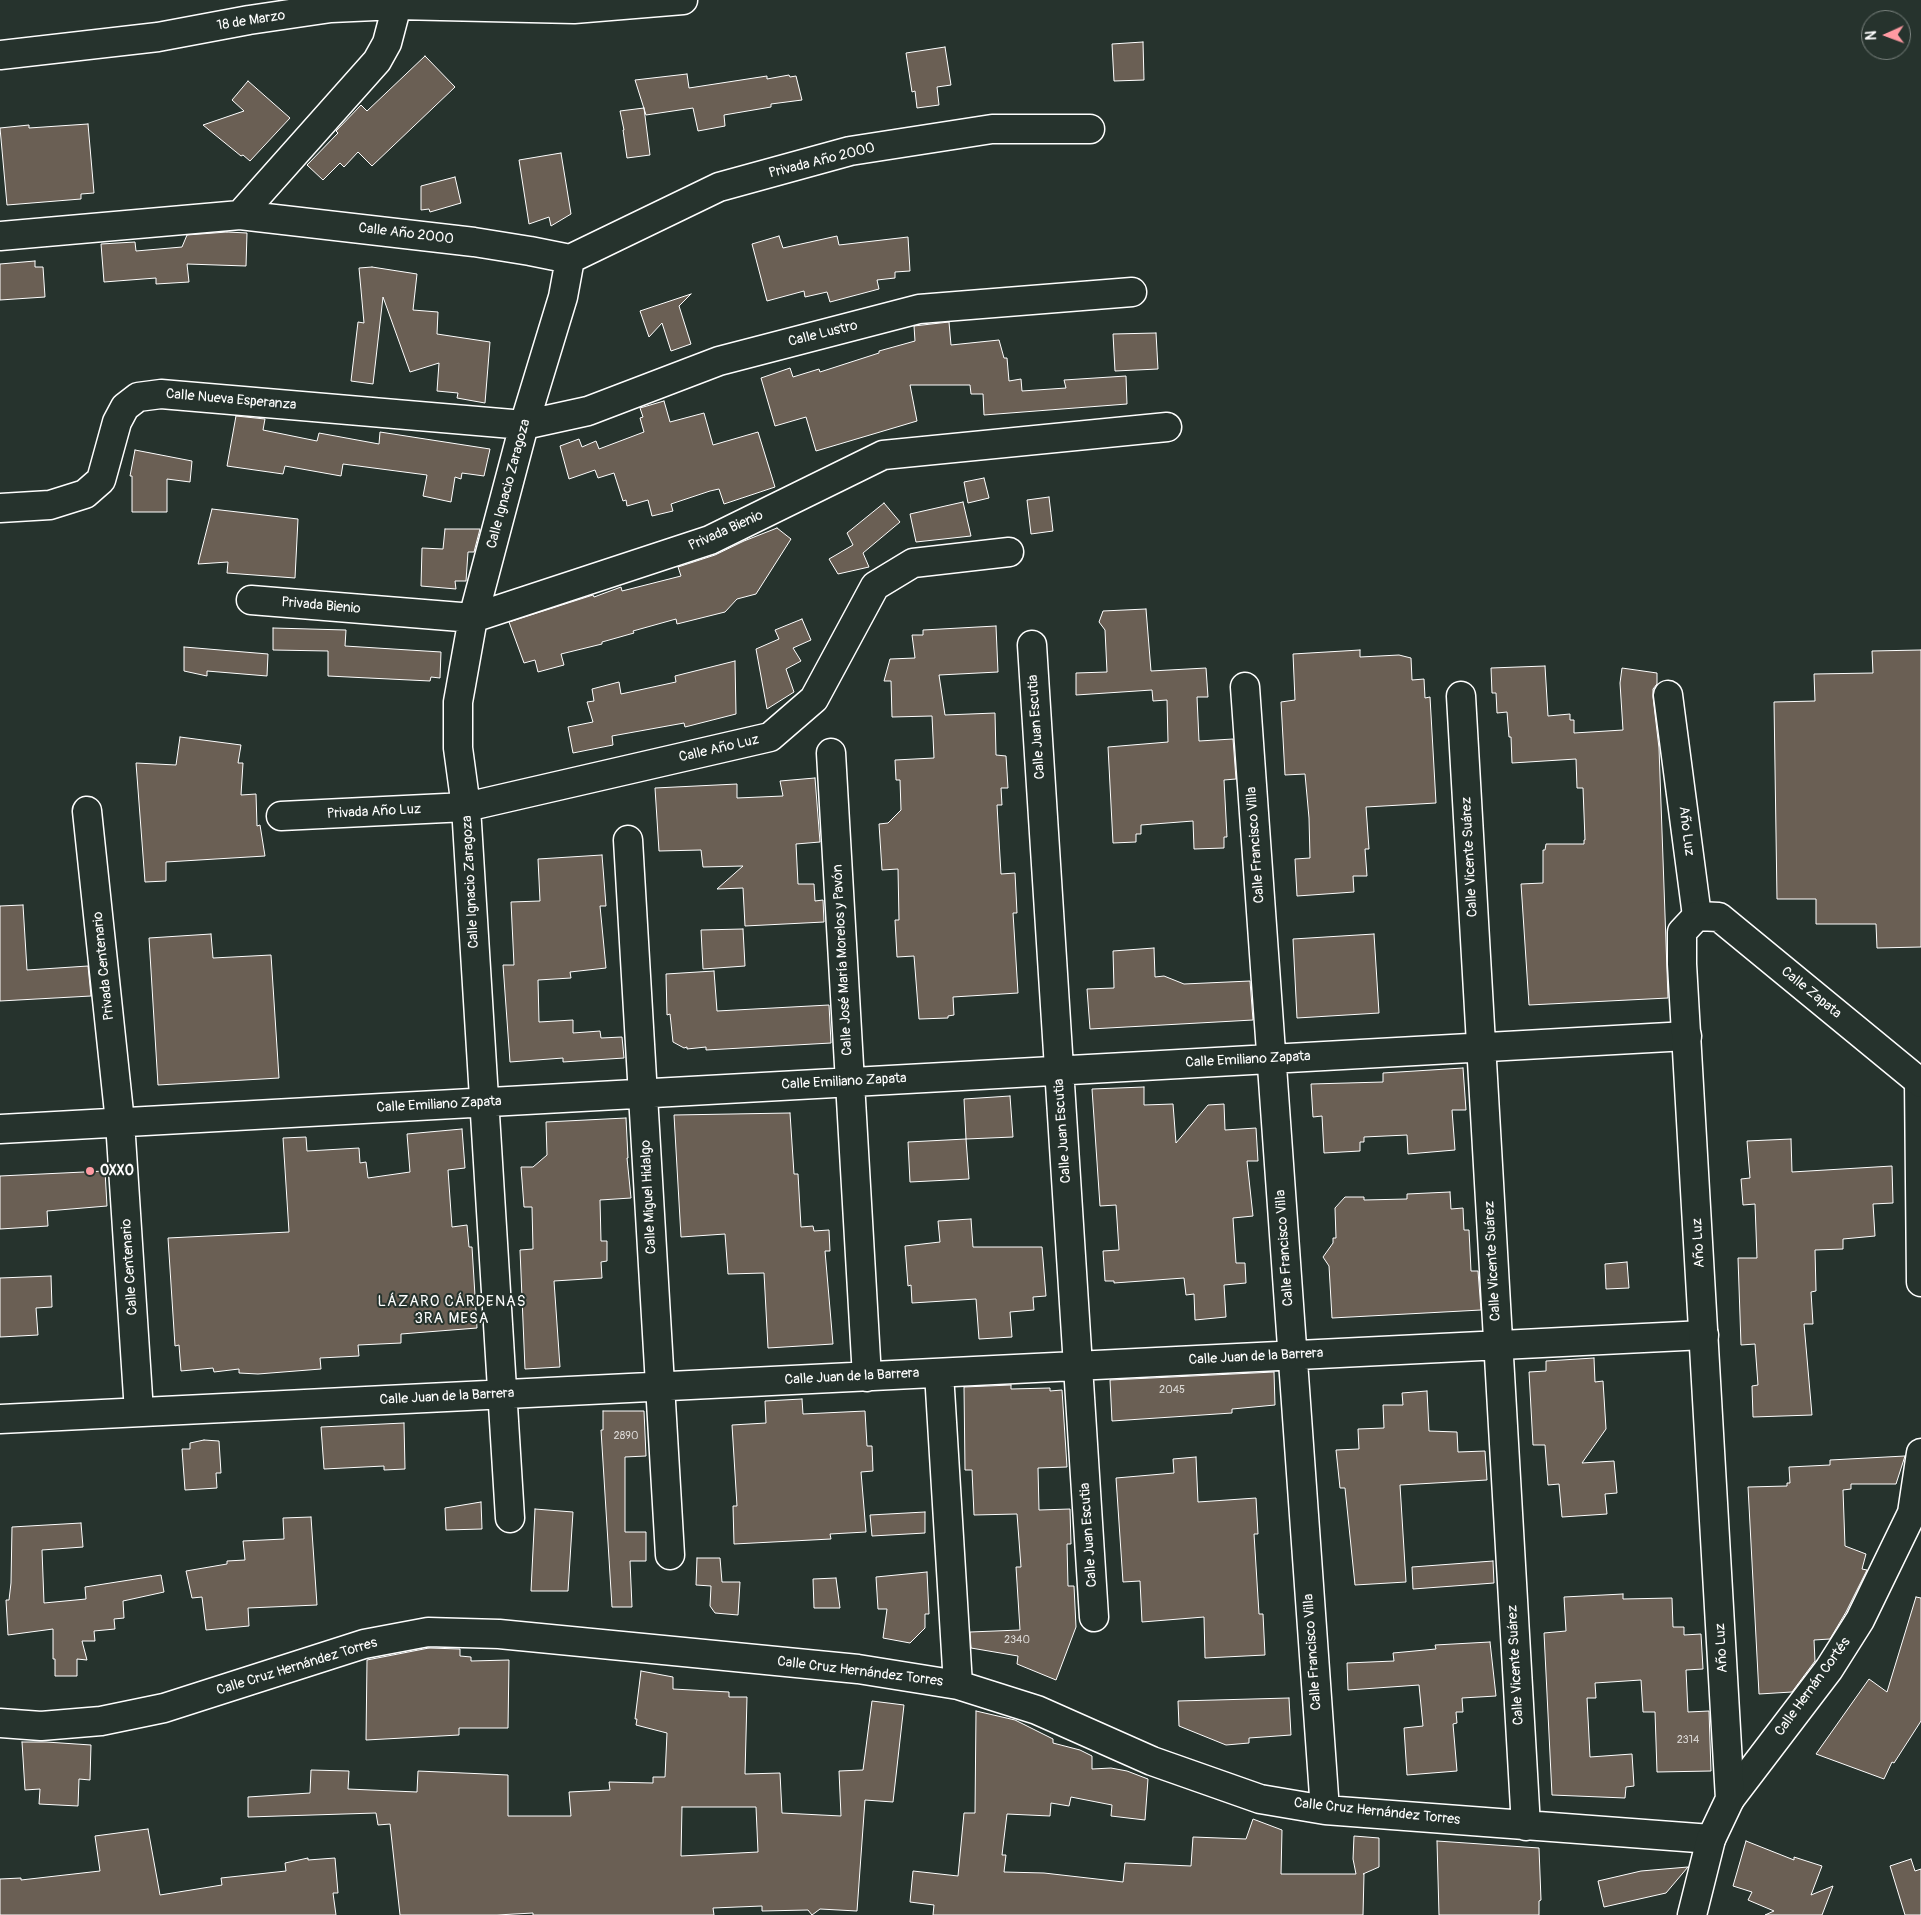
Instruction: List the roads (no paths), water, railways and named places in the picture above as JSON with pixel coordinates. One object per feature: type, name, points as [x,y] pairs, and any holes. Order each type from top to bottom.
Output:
[{"type":"street","name":"18 de Marzo","points":[[0,55],[158,37],[249,20],[331,8],[397,5],[574,10],[683,0]]},
{"type":"street","points":[[240,215],[377,61],[387,43],[397,5]]},
{"type":"street","name":"Privada Año 2000","points":[[570,259],[719,187],[850,151],[992,129],[1090,129]]},
{"type":"street","name":"Calle Año 2000","points":[[0,236],[240,215],[474,242],[570,259]]},
{"type":"street","name":"Calle Ignacio Zaragoza","points":[[510,1518],[466,807],[458,748],[458,702],[473,618],[524,425],[564,297],[570,259]]},
{"type":"street","name":"Calle Lustro","points":[[524,425],[588,411],[718,361],[919,309],[1132,292]]},
{"type":"street","name":"Calle Nueva Esperanza","points":[[0,508],[50,505],[85,494],[101,480],[117,422],[125,407],[138,397],[161,394],[524,425]]},
{"type":"street","name":"Privada Bienio","points":[[251,600],[473,618],[710,540],[883,455],[1167,427]]},
{"type":"street","name":"Calle Año Luz","points":[[466,807],[770,737],[814,698],[875,586],[913,563],[1009,552]]},
{"type":"street","name":"Calle Juan Escutia","points":[[1032,645],[1094,1617]]},
{"type":"street","name":"Calle Francisco Villa","points":[[1245,687],[1325,1810]]},
{"type":"street","name":"Año Luz","points":[[1668,695],[1697,916],[1682,932],[1682,964],[1730,1799]]},
{"type":"street","name":"Calle Vicente Suárez","points":[[1461,696],[1526,1826]]},
{"type":"street","name":"Calle José María Morelos y Pavón","points":[[831,753],[867,1377]]},
{"type":"street","name":"Privada Año Luz","points":[[281,816],[466,807]]},
{"type":"street","name":"Privada Centenario","points":[[87,810],[120,1122]]},
{"type":"street","name":"Calle Miguel Hidalgo","points":[[628,840],[670,1555]]},
{"type":"street","name":"Calle Zapata","points":[[1697,916],[1719,916],[1920,1082]]},
{"type":"street","name":"Calle Emiliano Zapata","points":[[0,1129],[1687,1036]]},
{"type":"street","points":[[1920,1082],[1921,1282]]},
{"type":"street","name":"Calle Centenario","points":[[120,1122],[139,1412]]},
{"type":"street","name":"Calle Juan de la Barrera","points":[[0,1419],[1704,1335]]},
{"type":"street","points":[[940,1373],[958,1685]]},
{"type":"street","name":"Calle Hernán Cortés","points":[[1692,1915],[1711,1839],[1730,1799],[1828,1669],[1860,1620],[1917,1511],[1921,1453]]},
{"type":"street","name":"Calle Cruz Hernández Torres","points":[[0,1723],[41,1726],[101,1721],[164,1708],[364,1644],[428,1632],[499,1634],[848,1668],[958,1685],[1037,1710],[1152,1761],[1260,1799],[1325,1810],[1711,1839]]},
{"type":"place","name":"OXXO","points":[[90,1171]]},
{"type":"district","name":"LÁZARO CÁRDENAS 3RA MESA","points":[[452,1310]]}]
